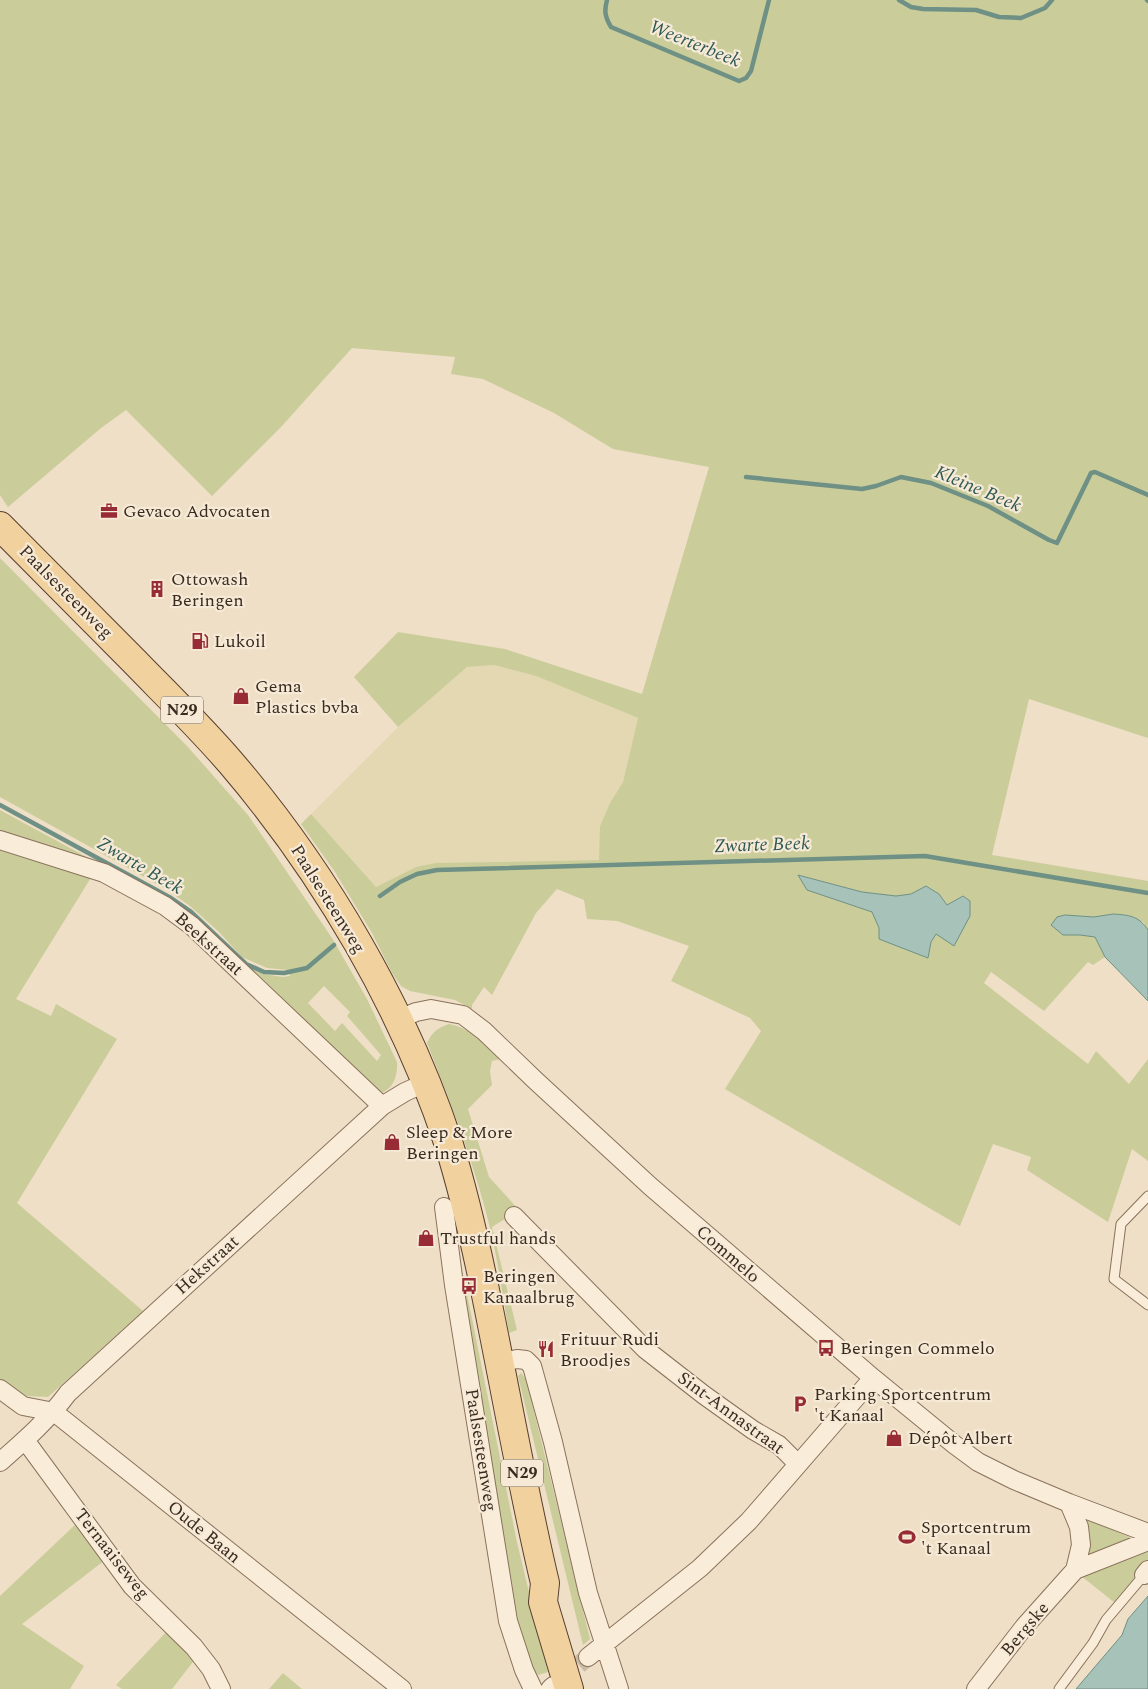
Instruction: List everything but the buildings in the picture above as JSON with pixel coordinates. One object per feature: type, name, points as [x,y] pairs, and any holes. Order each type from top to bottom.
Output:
[{"type":"main road","name":"Paalsesteenweg","points":[[0,526],[181,709],[230,762],[260,799],[315,874],[340,914],[369,963],[397,1020],[425,1083],[448,1144],[477,1248],[545,1583],[543,1602],[558,1688]]},
{"type":"main road","name":"Paalsesteenweg","points":[[545,1583],[556,1599],[587,1689]]},
{"type":"street","name":"Beekstraat","points":[[0,840],[104,873],[166,906],[192,926],[382,1106]]},
{"type":"street","name":"Commelo","points":[[397,1020],[416,1012],[431,1009],[463,1015],[478,1026],[650,1186],[955,1446],[978,1462],[1014,1480],[1148,1533]]},
{"type":"street","name":"Hekstraat","points":[[0,1462],[38,1429],[68,1393],[382,1106],[425,1083]]},
{"type":"street","name":"Paalsesteenweg","points":[[444,1207],[454,1285],[508,1621],[524,1670],[533,1689]]},
{"type":"street","name":"Sint-Annastraat","points":[[514,1216],[645,1349],[712,1401],[778,1445],[798,1464]]},
{"type":"street","points":[[500,1363],[517,1359],[526,1360],[532,1366],[553,1442],[588,1593],[619,1689]]},
{"type":"street","name":"Sint-Annastraat","points":[[588,1658],[700,1568],[748,1521],[873,1378]]},
{"type":"street","name":"Oude Baan","points":[[0,1389],[23,1406],[54,1412],[402,1689]]},
{"type":"street","name":"Ternaaiseweg","points":[[25,1440],[132,1586],[194,1647],[211,1670],[220,1689]]},
{"type":"street","points":[[1069,1503],[1079,1528],[1081,1544],[1075,1570]]},
{"type":"street","points":[[1075,1570],[1148,1541]]},
{"type":"street","name":"Bergske","points":[[976,1689],[1024,1627],[1075,1570]]},
{"type":"lane","points":[[1148,1196],[1121,1224],[1114,1279],[1148,1305]]},
{"type":"lane","points":[[1059,1689],[1093,1643],[1106,1620],[1146,1572]]},
{"type":"shaded area","points":[[494,665],[536,676],[638,718],[623,782],[610,803],[600,826],[600,860],[488,862],[416,867],[376,887],[311,814],[398,727],[467,667]]},
{"type":"shaded area","points":[[798,875],[862,892],[896,896],[911,894],[926,886],[939,894],[947,905],[963,896],[970,901],[970,916],[954,946],[936,934],[931,942],[928,958],[879,939],[879,928],[872,912],[807,890]]},
{"type":"shaded area","points":[[1113,914],[1133,917],[1145,925],[1148,930],[1148,1001],[1105,957],[1095,937],[1063,935],[1051,925],[1057,917],[1065,915],[1094,917]]},
{"type":"shaded area","points":[[1148,1596],[1148,1689],[1076,1689],[1122,1635],[1128,1619]]},
{"type":"green space","points":[[0,0],[1148,0],[1148,738],[1029,699],[992,855],[1148,881],[1148,930],[1143,922],[1113,914],[1094,917],[1065,915],[1051,925],[1063,935],[1095,937],[1105,957],[1093,965],[1088,962],[1044,1011],[991,972],[984,983],[1088,1064],[1096,1051],[1129,1084],[1148,1059],[1148,1161],[1132,1149],[1108,1222],[1027,1170],[1031,1157],[993,1144],[960,1226],[725,1089],[761,1031],[750,1018],[671,981],[689,946],[617,921],[587,919],[584,900],[557,889],[536,913],[492,995],[484,987],[472,1005],[472,1009],[455,1000],[410,991],[401,986],[392,973],[372,933],[335,872],[301,824],[311,814],[376,887],[416,867],[436,863],[599,860],[600,826],[610,803],[623,782],[638,718],[536,676],[494,665],[467,667],[398,727],[354,677],[398,632],[505,649],[642,694],[709,467],[613,449],[554,413],[483,379],[451,374],[455,357],[352,348],[281,427],[212,496],[126,410],[101,428],[8,507],[0,495]],"holes":[[[799,875],[862,892],[896,896],[911,894],[927,886],[939,894],[947,905],[963,896],[970,901],[937,933],[931,942],[928,958],[879,928],[872,912],[807,890]]]},
{"type":"green space","points":[[0,558],[187,746],[248,815],[332,938],[367,999],[397,1062],[394,1082],[388,1089],[379,1094],[372,1089],[296,1016],[186,916],[169,904],[113,872],[0,835],[0,810],[186,911],[242,965],[263,974],[283,977],[290,976],[289,970],[267,968],[242,957],[218,931],[190,906],[166,889],[0,797]],"holes":[[[324,986],[350,1012],[347,1016],[381,1055],[377,1061],[342,1023],[335,1031],[308,1003]]]},
{"type":"green space","points":[[0,847],[92,876],[16,999],[51,1016],[56,1004],[117,1039],[17,1203],[143,1311],[48,1397],[26,1396],[0,1380]]},
{"type":"green space","points":[[449,1024],[471,1033],[501,1059],[492,1061],[490,1071],[492,1085],[468,1109],[489,1177],[519,1210],[492,1227],[517,1330],[509,1333],[495,1253],[484,1205],[465,1144],[427,1043],[436,1030]]},
{"type":"green space","points":[[461,1264],[517,1542],[548,1672],[538,1675],[530,1666],[516,1634],[456,1266]]},
{"type":"green space","points":[[521,1373],[526,1379],[590,1639],[583,1645],[518,1376]]},
{"type":"green space","points":[[1091,1520],[1131,1538],[1088,1557],[1089,1543],[1085,1525]]},
{"type":"green space","points":[[78,1522],[105,1560],[22,1624],[84,1666],[70,1689],[0,1689],[0,1596]]},
{"type":"green space","points":[[1148,1547],[1148,1561],[1115,1603],[1080,1575]]},
{"type":"green space","points":[[168,1630],[196,1658],[172,1689],[122,1689],[116,1685]]},
{"type":"green space","points":[[283,1673],[302,1689],[269,1689]]},
{"type":"waterway","name":"Weerterbeek","points":[[607,0],[606,14],[611,27],[739,81],[746,78],[751,71],[769,0]]},
{"type":"waterway","name":"Weerterbeek","points":[[899,0],[911,7],[923,9],[976,10],[999,17],[1021,18],[1045,8],[1052,0]]},
{"type":"waterway","name":"Kleine Beek","points":[[746,477],[862,489],[901,477],[931,483],[988,506],[1057,543],[1091,473],[1095,472],[1148,495]]},
{"type":"waterway","name":"Zwarte Beek","points":[[0,805],[171,898],[190,911],[246,964],[264,972],[284,973],[307,968],[334,945]]},
{"type":"waterway","name":"Zwarte Beek","points":[[380,896],[400,882],[417,874],[437,870],[925,856],[1148,893]]},
{"type":"tunnel","points":[[558,1682],[588,1657]]},
{"type":"place","name":"Gevaco Advocaten","points":[[109,511]]},
{"type":"place","name":"Ottowash Beringen","points":[[157,589]]},
{"type":"place","name":"Lukoil","points":[[200,641]]},
{"type":"place","name":"Gema Plastics bvba","points":[[241,696]]},
{"type":"place","name":"Sleep & More Beringen","points":[[392,1142]]},
{"type":"place","name":"Trustful hands","points":[[426,1238]]},
{"type":"place","name":"Beringen Kanaalbrug","points":[[469,1286]]},
{"type":"place","name":"Beringen Commelo","points":[[826,1348]]},
{"type":"place","name":"Frituur Rudi Broodjes","points":[[546,1349]]},
{"type":"place","name":"Parking Sportcentrum 't Kanaal","points":[[800,1404]]},
{"type":"place","name":"Dépôt Albert","points":[[894,1438]]},
{"type":"place","name":"Sportcentrum 't Kanaal","points":[[907,1537]]}]
